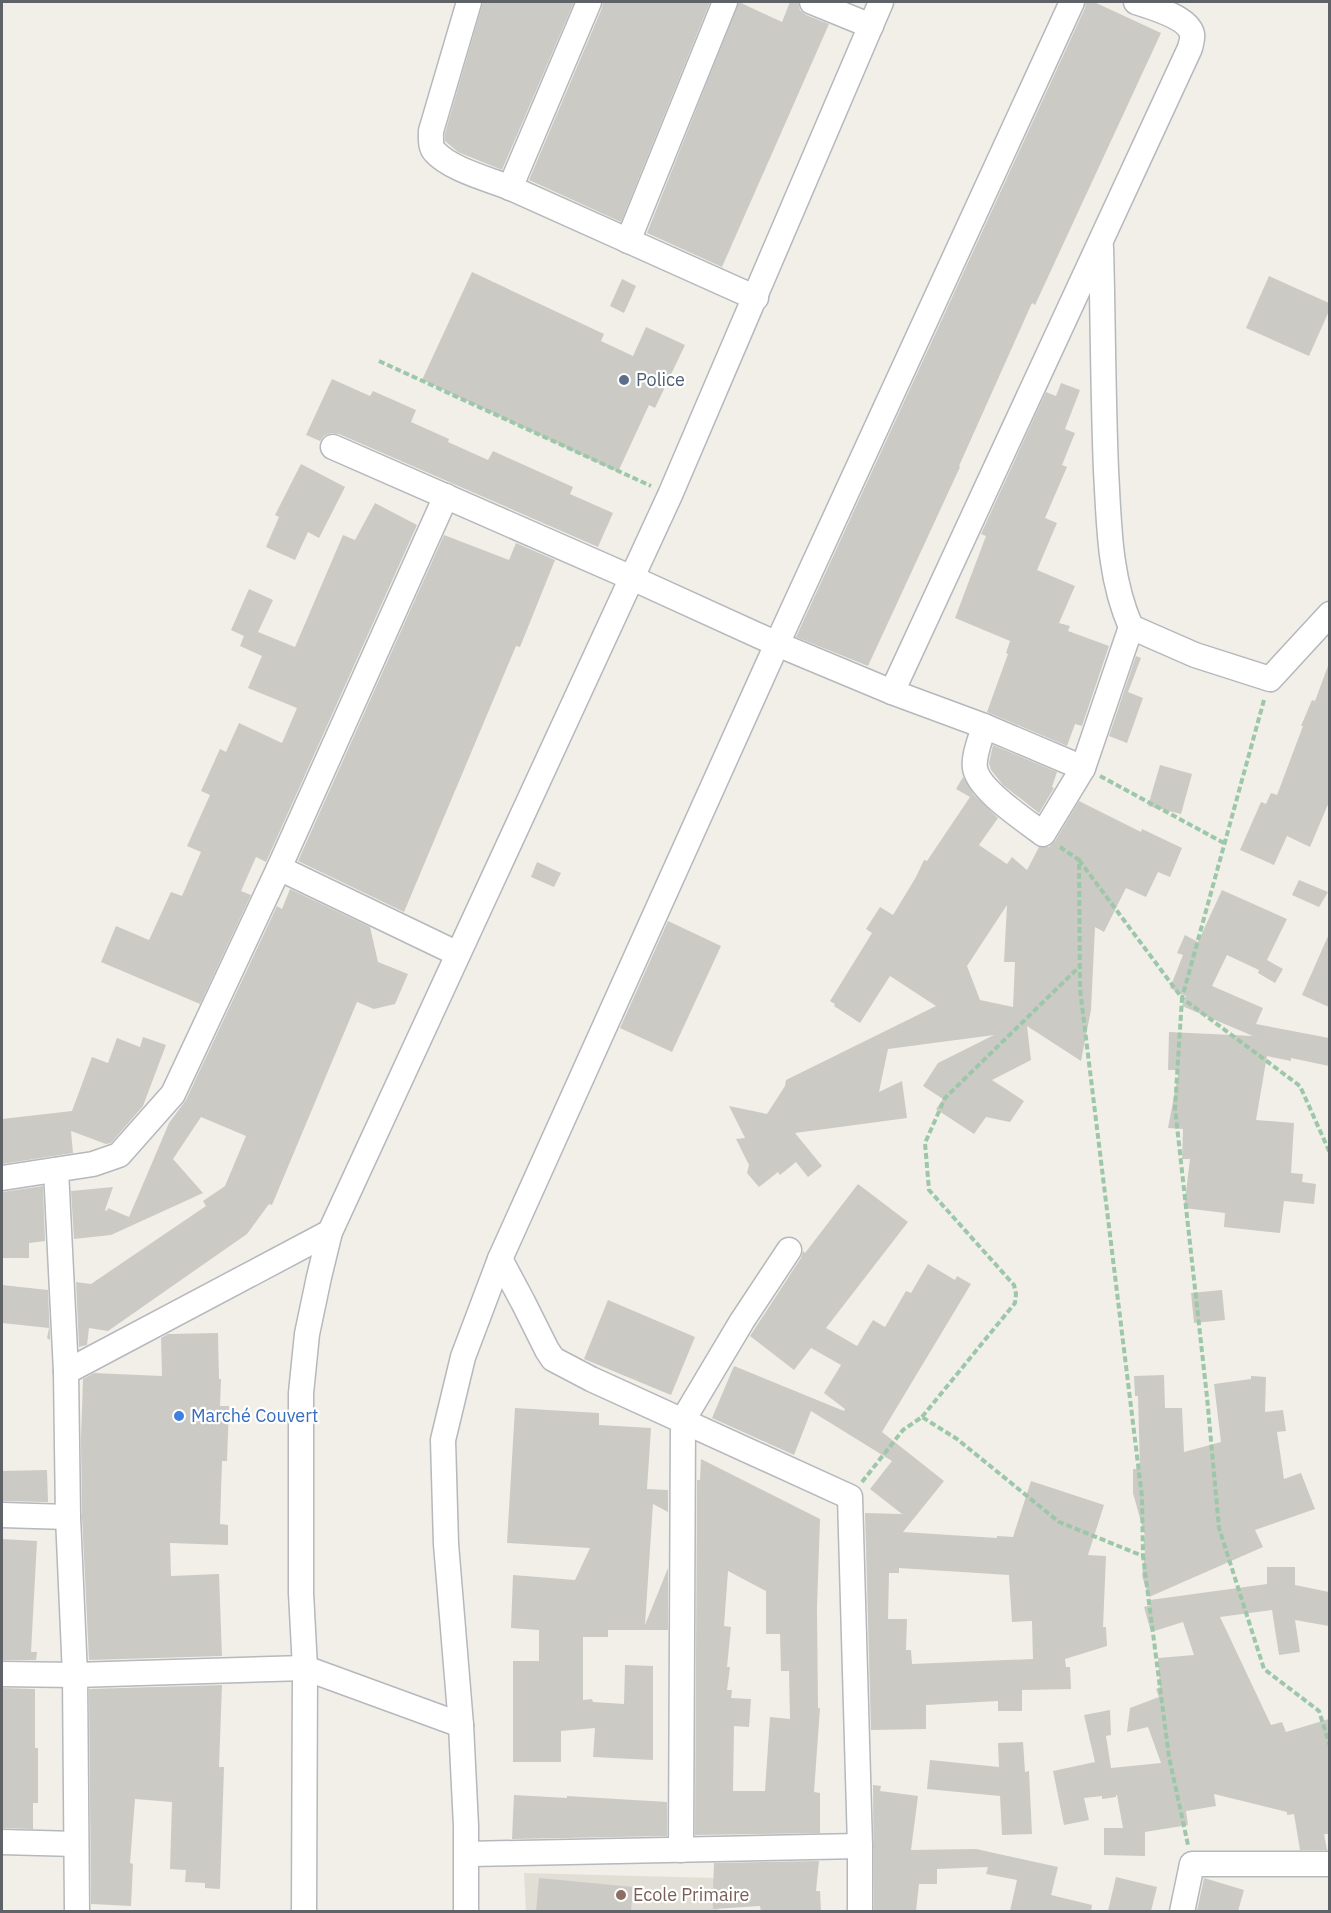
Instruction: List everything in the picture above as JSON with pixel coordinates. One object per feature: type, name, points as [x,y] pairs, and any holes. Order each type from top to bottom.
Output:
[{"type":"street","points":[[469,2],[431,131],[434,151],[445,160],[467,171],[756,298]]},
{"type":"street","points":[[510,188],[589,2]]},
{"type":"street","points":[[628,241],[725,2]]},
{"type":"street","points":[[812,2],[871,26]]},
{"type":"street","points":[[304,1911],[305,1668],[301,1593],[301,1394],[307,1334],[330,1232],[670,495],[881,2]]},
{"type":"street","points":[[466,1911],[467,1854],[461,1725],[446,1544],[443,1440],[463,1357],[500,1259],[777,644],[1072,2]]},
{"type":"street","points":[[892,692],[1190,48],[1193,35],[1188,24],[1136,2]]},
{"type":"street","points":[[1101,242],[1105,446],[1109,514],[1116,580],[1123,609],[1131,627],[1195,655],[1270,679],[1329,614]]},
{"type":"street","points":[[333,447],[777,644],[1083,768]]},
{"type":"street","points":[[2,1178],[93,1164],[119,1155],[173,1094],[279,868],[446,496]]},
{"type":"street","points":[[984,726],[974,767],[979,781],[988,791],[1042,834],[1083,768],[1131,627]]},
{"type":"street","points":[[279,868],[458,954]]},
{"type":"street","points":[[56,1170],[66,1372],[68,1517],[75,1675],[77,1911]]},
{"type":"street","points":[[66,1372],[330,1232]]},
{"type":"street","points":[[681,1850],[683,1420],[789,1250]]},
{"type":"street","points":[[500,1259],[553,1359],[591,1379],[850,1497],[860,1911]]},
{"type":"street","points":[[2,1515],[68,1517]]},
{"type":"street","points":[[2,1674],[75,1675],[305,1668],[461,1725]]},
{"type":"street","points":[[2,1842],[76,1844]]},
{"type":"street","points":[[467,1854],[860,1846]]},
{"type":"street","points":[[1182,1911],[1192,1864],[1329,1864]]},
{"type":"path","points":[[379,361],[670,495]]},
{"type":"path","points":[[1270,679],[1182,998],[1175,1108],[1206,1386],[1219,1528],[1264,1669],[1319,1710],[1329,1746]]},
{"type":"path","points":[[1083,768],[1224,843]]},
{"type":"path","points":[[1042,834],[1079,860],[1182,998],[1300,1086],[1329,1153]]},
{"type":"path","points":[[1079,860],[1080,989],[1142,1497],[1143,1556],[1169,1757],[1192,1864]]},
{"type":"path","points":[[850,1497],[903,1430],[922,1417],[1015,1303],[1014,1285],[929,1190],[925,1143],[945,1098],[1080,966]]},
{"type":"path","points":[[922,1417],[957,1438],[1059,1522],[1143,1556]]},
{"type":"shaded area","name":"Ecole Primaire","points":[[524,1873],[715,1878],[719,1911],[526,1911]]},
{"type":"building","points":[[483,2],[574,2],[502,170],[458,152],[445,141],[445,133]]},
{"type":"building","points":[[603,2],[710,2],[621,222],[529,180]]},
{"type":"building","points":[[739,2],[782,22],[790,2],[798,2],[800,10],[806,15],[829,24],[722,267],[647,233]]},
{"type":"building","points":[[1086,2],[1094,2],[1161,33],[1035,305],[1032,303],[960,467],[868,666],[796,637]]},
{"type":"building","points":[[472,272],[604,334],[601,341],[633,356],[646,327],[685,345],[655,408],[649,405],[618,472],[422,380]]},
{"type":"building","points":[[1269,276],[1329,303],[1329,311],[1309,356],[1246,328]]},
{"type":"building","points":[[622,279],[636,286],[624,313],[610,306]]},
{"type":"building","points":[[332,379],[370,396],[373,391],[416,410],[411,422],[488,460],[493,451],[573,487],[570,494],[613,513],[598,547],[339,434],[331,433],[320,441],[306,435]]},
{"type":"building","points":[[1061,383],[1080,390],[1065,429],[1075,433],[1062,465],[1067,467],[1045,518],[1057,523],[1037,570],[1075,586],[1059,623],[1070,626],[1068,631],[1109,646],[1082,726],[1075,724],[1067,746],[987,712],[1008,654],[1006,653],[1010,641],[955,618],[986,536],[981,534],[1046,392],[1056,396]]},
{"type":"building","points":[[301,464],[345,487],[319,538],[308,532],[295,560],[266,547],[279,517],[275,515]]},
{"type":"building","points":[[375,503],[417,525],[266,862],[256,857],[241,891],[251,895],[200,1004],[101,962],[116,926],[149,940],[171,892],[182,896],[201,852],[187,846],[210,795],[201,791],[220,749],[226,752],[239,723],[282,743],[297,708],[248,688],[262,656],[240,646],[244,636],[231,630],[249,589],[273,600],[258,632],[295,647],[343,535],[355,540]]},
{"type":"building","points":[[444,535],[509,560],[516,543],[555,560],[520,647],[516,646],[404,912],[298,861]]},
{"type":"building","points":[[1136,656],[1141,658],[1128,692],[1143,698],[1127,743],[1109,736]]},
{"type":"building","points":[[1328,666],[1329,802],[1310,847],[1287,836],[1274,865],[1240,850],[1261,802],[1266,804],[1271,793],[1277,795],[1303,726],[1301,726],[1312,700],[1315,701]]},
{"type":"building","points":[[993,745],[1057,772],[1052,787],[1054,788],[1039,813],[1003,785],[991,770],[989,763]]},
{"type":"building","points":[[1160,765],[1192,774],[1181,814],[1148,806]]},
{"type":"building","points":[[963,777],[974,795],[998,818],[979,845],[1007,864],[1012,857],[1027,870],[1039,847],[1049,847],[1055,841],[1079,801],[1141,832],[1142,829],[1182,848],[1170,877],[1158,872],[1146,897],[1126,888],[1104,932],[1095,927],[1091,1010],[1081,1061],[1027,1026],[1031,1060],[992,1080],[1024,1101],[1010,1122],[986,1117],[974,1134],[936,1109],[943,1099],[923,1086],[938,1063],[994,1035],[888,1049],[879,1092],[902,1081],[907,1118],[795,1133],[822,1166],[808,1177],[796,1162],[780,1175],[778,1172],[759,1187],[747,1173],[749,1165],[736,1139],[745,1138],[729,1106],[767,1114],[785,1086],[786,1080],[936,1006],[890,976],[860,1023],[830,1001],[872,933],[866,929],[880,907],[893,915],[924,860],[927,861],[970,797],[956,789]],"holes":[[[1007,905],[1004,962],[1015,962],[1013,1007],[980,1000],[967,966]]]},
{"type":"building","points":[[537,862],[561,873],[554,887],[531,877]]},
{"type":"building","points":[[1299,880],[1328,892],[1319,907],[1292,895]]},
{"type":"building","points":[[290,889],[370,927],[378,962],[408,974],[395,1004],[374,1009],[357,1002],[272,1205],[269,1204],[247,1234],[108,1331],[89,1328],[87,1345],[79,1347],[76,1282],[91,1284],[206,1206],[203,1201],[225,1186],[246,1136],[201,1117],[173,1159],[203,1193],[111,1235],[74,1239],[71,1191],[113,1187],[105,1210],[107,1211],[108,1208],[129,1217],[169,1123],[186,1100],[277,906],[282,909]]},
{"type":"building","points":[[1222,890],[1287,919],[1267,960],[1283,969],[1275,983],[1258,973],[1259,970],[1227,955],[1212,986],[1263,1008],[1256,1024],[1329,1038],[1329,1066],[1291,1058],[1291,1061],[1267,1056],[1256,1120],[1294,1123],[1291,1173],[1303,1174],[1302,1182],[1316,1184],[1314,1204],[1284,1201],[1280,1233],[1224,1227],[1225,1213],[1184,1208],[1190,1159],[1182,1159],[1183,1129],[1168,1128],[1179,1070],[1168,1070],[1169,1032],[1253,1036],[1182,1006],[1186,996],[1170,988],[1183,955],[1177,953],[1185,935],[1198,942]]},
{"type":"building","points":[[668,921],[721,946],[672,1052],[620,1028]]},
{"type":"building","points":[[1329,934],[1329,1007],[1302,995]]},
{"type":"building","points":[[143,1037],[166,1045],[143,1106],[111,1143],[106,1144],[71,1131],[73,1153],[2,1164],[2,1119],[72,1111],[92,1057],[108,1063],[117,1038],[140,1047]]},
{"type":"building","points":[[858,1184],[908,1222],[826,1328],[857,1346],[873,1320],[885,1327],[906,1291],[911,1293],[928,1264],[955,1280],[957,1276],[971,1284],[882,1432],[944,1481],[903,1532],[1013,1537],[1031,1481],[1104,1505],[1088,1555],[1106,1556],[1103,1627],[1106,1627],[1107,1646],[1065,1659],[1066,1667],[1070,1667],[1071,1689],[1022,1690],[1022,1711],[998,1711],[998,1701],[926,1705],[926,1729],[871,1730],[865,1513],[902,1514],[870,1489],[892,1461],[811,1411],[794,1455],[712,1418],[734,1366],[844,1411],[845,1409],[824,1393],[841,1365],[811,1348],[794,1370],[750,1336],[801,1258],[803,1251],[805,1253]],"holes":[[[899,1568],[1009,1575],[1012,1622],[1032,1621],[1033,1659],[912,1664],[911,1650],[906,1650],[907,1619],[888,1619],[889,1573],[899,1573]]]},
{"type":"building","points":[[43,1186],[45,1241],[29,1243],[29,1258],[2,1258],[2,1192]]},
{"type":"building","points":[[2,1285],[48,1290],[50,1340],[47,1338],[49,1328],[2,1323]]},
{"type":"building","points":[[1222,1290],[1225,1320],[1194,1323],[1191,1293]]},
{"type":"building","points":[[608,1300],[695,1337],[671,1395],[584,1359]]},
{"type":"building","points":[[218,1333],[220,1406],[229,1406],[227,1461],[222,1461],[220,1524],[228,1525],[228,1545],[170,1543],[171,1576],[219,1574],[222,1656],[89,1660],[82,1517],[83,1379],[94,1373],[162,1376],[161,1338],[168,1334]]},
{"type":"building","points":[[1164,1375],[1165,1408],[1182,1408],[1184,1452],[1221,1442],[1214,1384],[1251,1379],[1251,1376],[1266,1377],[1265,1412],[1283,1410],[1286,1431],[1277,1432],[1284,1479],[1301,1473],[1315,1509],[1255,1530],[1263,1547],[1149,1597],[1142,1576],[1145,1536],[1133,1493],[1133,1469],[1140,1469],[1138,1396],[1135,1396],[1134,1376]]},
{"type":"building","points":[[515,1408],[599,1413],[599,1425],[651,1428],[647,1489],[668,1490],[668,1512],[653,1504],[645,1625],[668,1568],[668,1630],[608,1630],[608,1637],[583,1637],[583,1700],[592,1699],[593,1702],[624,1704],[625,1665],[653,1666],[653,1760],[593,1757],[595,1728],[561,1731],[561,1762],[513,1762],[513,1661],[539,1661],[539,1630],[511,1628],[513,1575],[575,1580],[590,1548],[507,1543]]},
{"type":"building","points":[[701,1459],[820,1519],[817,1608],[818,1708],[820,1708],[814,1792],[820,1793],[820,1833],[695,1835],[697,1480],[700,1480]],"holes":[[[728,1571],[766,1591],[766,1634],[780,1634],[781,1671],[789,1671],[790,1719],[770,1717],[765,1791],[733,1791],[734,1726],[749,1727],[751,1699],[731,1698],[732,1690],[727,1690],[731,1627],[724,1626]]]},
{"type":"building","points":[[47,1470],[48,1502],[2,1501],[2,1471]]},
{"type":"building","points":[[2,1539],[37,1541],[31,1652],[37,1652],[36,1660],[2,1660]]},
{"type":"building","points":[[1267,1567],[1295,1567],[1295,1585],[1329,1592],[1329,1626],[1295,1620],[1300,1652],[1279,1655],[1272,1610],[1220,1617],[1271,1725],[1282,1722],[1286,1732],[1329,1719],[1329,1834],[1324,1834],[1327,1850],[1300,1850],[1294,1814],[1287,1815],[1287,1812],[1214,1794],[1216,1806],[1186,1811],[1188,1825],[1145,1832],[1145,1856],[1104,1855],[1104,1828],[1123,1828],[1117,1795],[1102,1799],[1102,1796],[1084,1798],[1089,1820],[1064,1825],[1053,1771],[1095,1762],[1084,1715],[1110,1710],[1111,1735],[1106,1736],[1111,1768],[1161,1763],[1148,1727],[1127,1732],[1130,1708],[1159,1697],[1156,1689],[1160,1687],[1158,1658],[1194,1655],[1183,1622],[1151,1632],[1144,1607],[1151,1605],[1150,1600],[1267,1584]]},
{"type":"building","points":[[222,1685],[219,1767],[224,1767],[220,1889],[205,1888],[205,1883],[185,1882],[186,1870],[170,1869],[172,1802],[135,1799],[130,1863],[133,1864],[131,1906],[91,1904],[89,1689]]},
{"type":"building","points":[[2,1688],[35,1689],[38,1803],[33,1803],[33,1829],[2,1828]]},
{"type":"building","points":[[1023,1742],[1025,1772],[1029,1771],[1032,1834],[1002,1835],[1000,1796],[927,1789],[930,1760],[999,1767],[998,1743]]},
{"type":"building","points":[[873,1785],[881,1786],[880,1791],[918,1796],[911,1850],[976,1849],[1058,1867],[1051,1895],[1092,1905],[1091,1911],[1010,1911],[1017,1880],[986,1874],[988,1867],[937,1869],[937,1884],[919,1884],[916,1911],[874,1911]]},
{"type":"building","points":[[514,1795],[667,1802],[667,1836],[512,1839]]},
{"type":"building","points":[[819,1861],[816,1891],[820,1891],[821,1911],[761,1911],[760,1906],[713,1909],[714,1863]]},
{"type":"building","points":[[1116,1877],[1157,1887],[1151,1911],[1108,1911]]},
{"type":"building","points":[[539,1878],[633,1887],[631,1911],[536,1911]]},
{"type":"building","points":[[1204,1878],[1244,1890],[1238,1911],[1197,1911]]},
{"type":"place","name":"Police","points":[[624,380]]},
{"type":"place","name":"Marché Couvert","points":[[179,1416]]},
{"type":"place","name":"Ecole Primaire","points":[[621,1895]]}]
